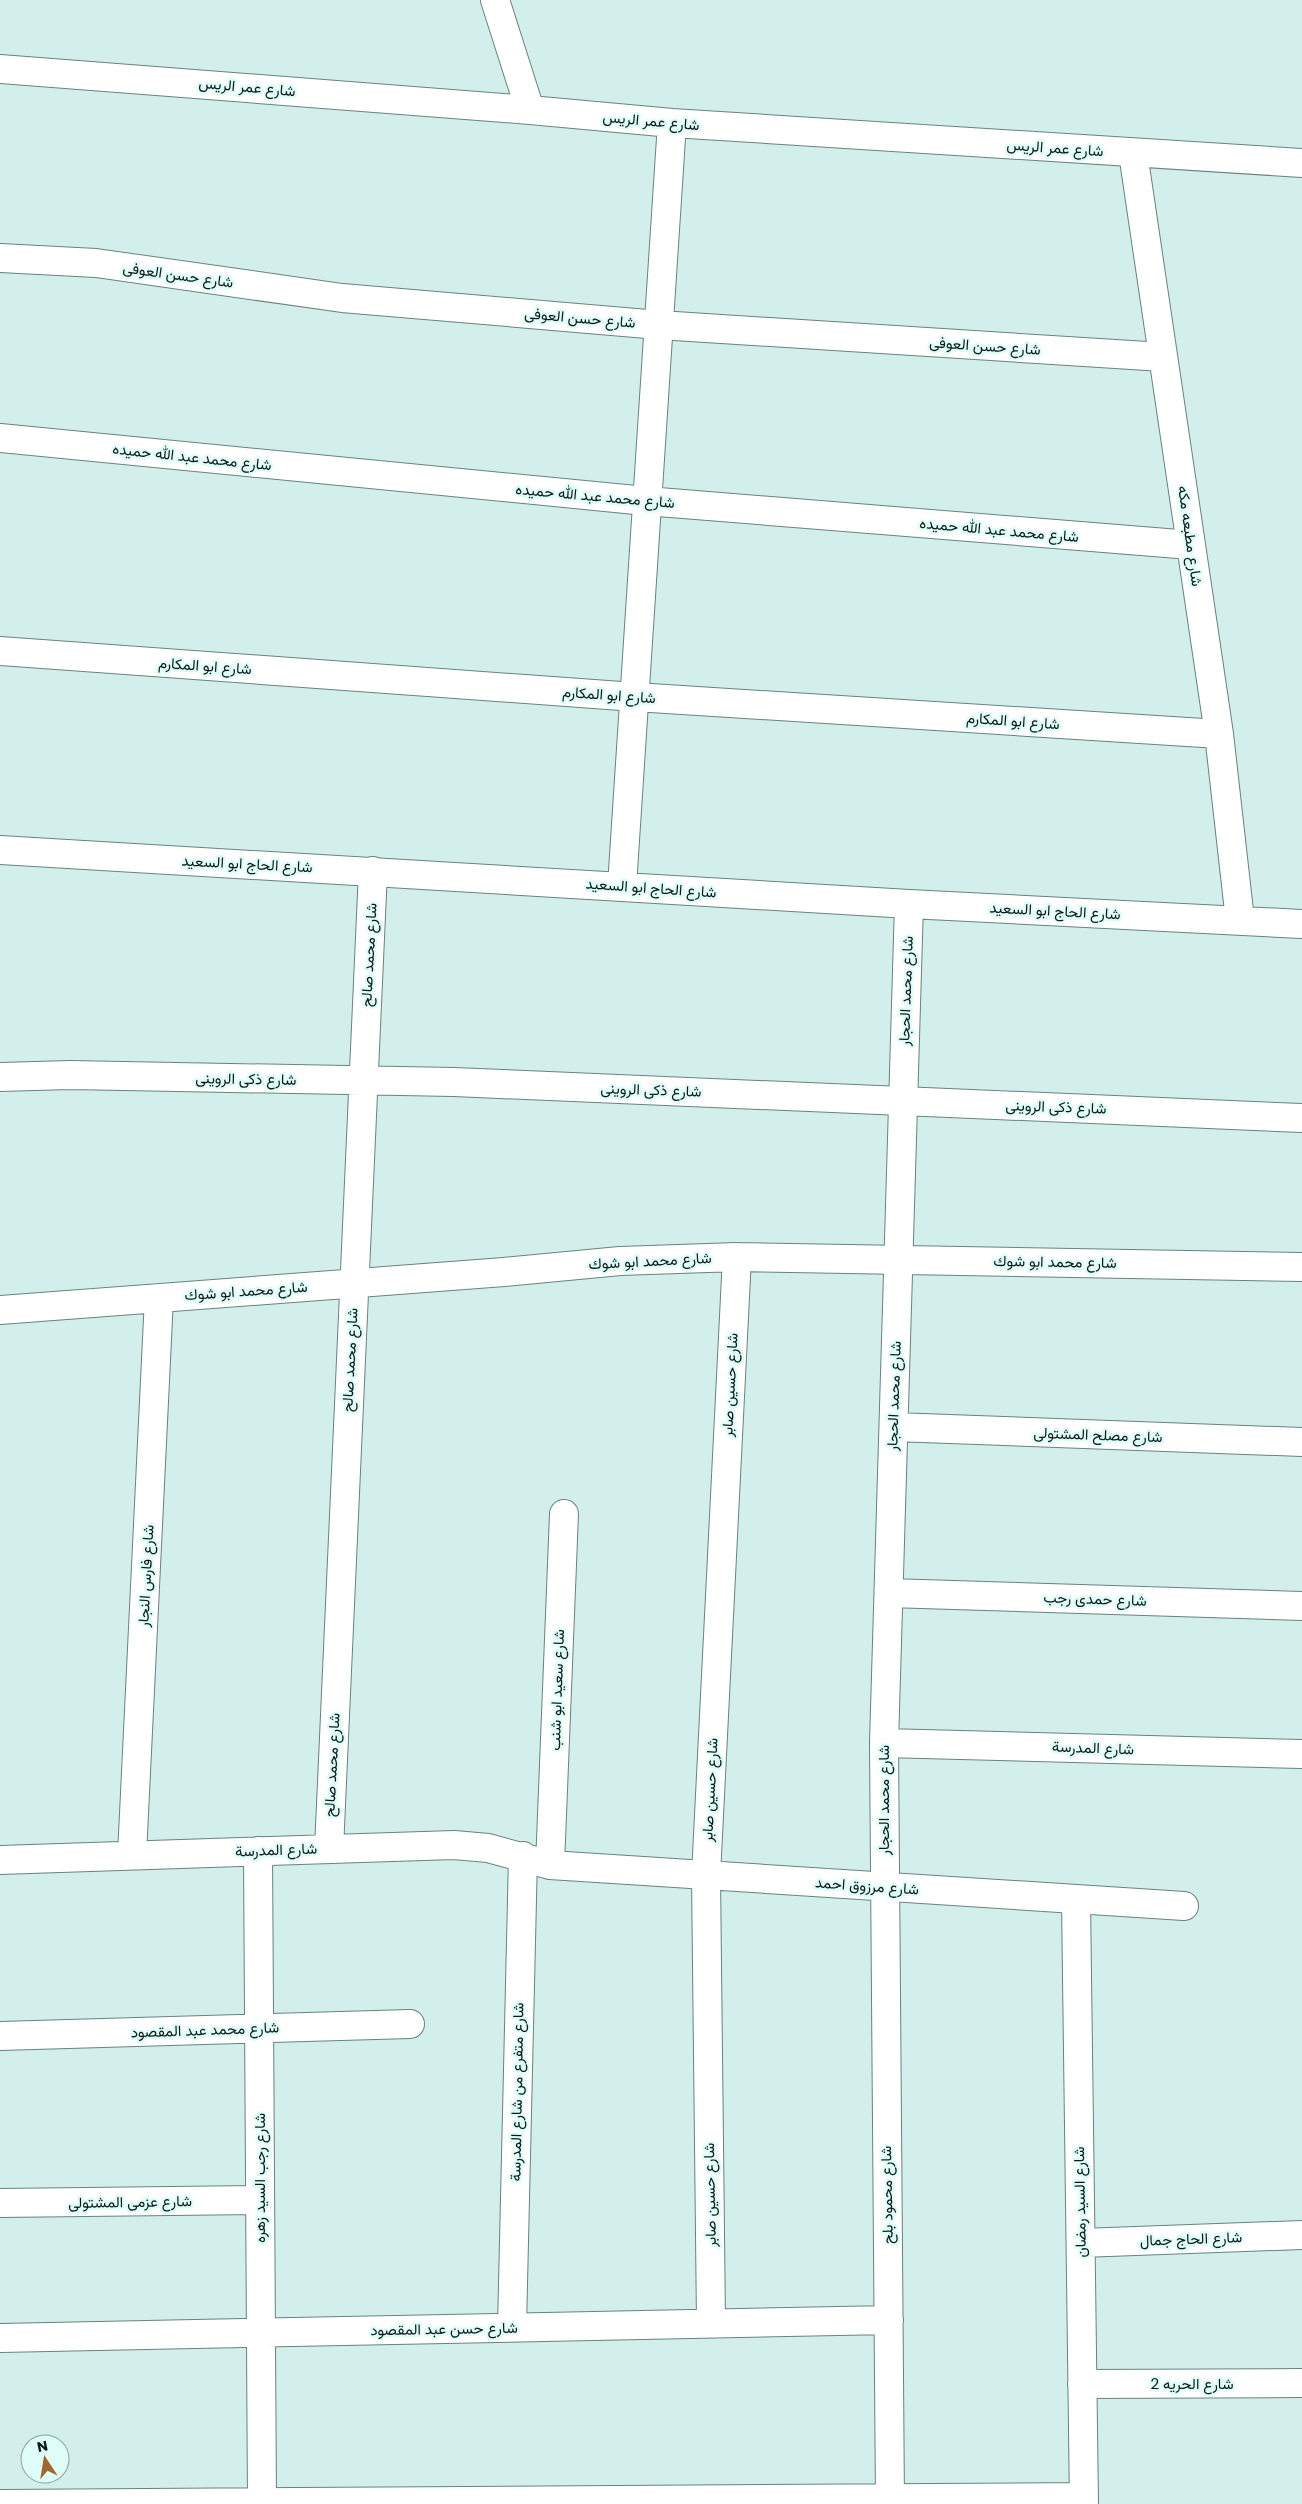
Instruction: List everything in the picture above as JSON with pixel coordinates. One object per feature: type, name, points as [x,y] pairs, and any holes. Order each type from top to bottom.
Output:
[{"type":"street","points":[[495,0],[530,110]]},
{"type":"street","name":"شارع عمر الريس","points":[[0,69],[530,110],[672,123],[1302,163]]},
{"type":"street","points":[[622,886],[672,123]]},
{"type":"street","name":"شارع مطبعه مكه","points":[[1133,153],[1219,734],[1240,920]]},
{"type":"street","name":"شارع حسن العوفى","points":[[0,258],[96,263],[342,298],[659,325],[1163,357]]},
{"type":"street","name":"شارع محمد عبد الله حميده","points":[[0,438],[646,501],[1191,545]]},
{"type":"street","name":"شارع ابو المكارم","points":[[0,651],[635,697],[1219,734]]},
{"type":"street","name":"شارع الحاج ابو السعيد","points":[[0,850],[909,904],[1302,924]]},
{"type":"street","name":"شارع محمد صالح","points":[[329,1849],[373,871]]},
{"type":"street","name":"شارع محمد الحجار","points":[[885,1887],[884,1743],[909,904]]},
{"type":"street","name":"شارع ذكى الروينى","points":[[0,1076],[70,1075],[454,1082],[1302,1118]]},
{"type":"street","name":"شارع محمد ابو شوك","points":[[0,1310],[354,1284],[620,1261],[736,1257],[1302,1267]]},
{"type":"street","name":"شارع حسين صابر","points":[[711,2323],[706,1875],[736,1257]]},
{"type":"street","name":"شارع فارس النجار","points":[[132,1855],[159,1298]]},
{"type":"street","name":"شارع مصلح المشتولى","points":[[894,1427],[1302,1442]]},
{"type":"street","name":"شارع سعيد ابو شنب","points":[[550,1865],[564,1514]]},
{"type":"street","name":"شارع حمدى رجب","points":[[889,1592],[1302,1606]]},
{"type":"street","name":"شارع المدرسة","points":[[884,1743],[1302,1754]]},
{"type":"street","name":"شارع المدرسة","points":[[0,1860],[454,1845],[488,1848],[523,1856],[550,1865]]},
{"type":"street","name":"شارع رجب السيد زهره","points":[[258,1851],[262,2503]]},
{"type":"street","name":"شارع متفرع من شارع المدرسة","points":[[512,2327],[523,1856]]},
{"type":"street","name":"شارع مرزوق احمد","points":[[550,1865],[1184,1906]]},
{"type":"street","name":"شارع محمود بلح","points":[[885,1887],[890,2501]]},
{"type":"street","name":"شارع السيد رمضان","points":[[1076,1900],[1084,2501]]},
{"type":"street","name":"شارع محمد عبد المقصود","points":[[0,2036],[410,2024]]},
{"type":"street","name":"شارع عزمى المشتولى","points":[[0,2203],[260,2200]]},
{"type":"street","name":"شارع الحاج جمال","points":[[1081,2243],[1302,2235]]},
{"type":"street","name":"شارع حسن عبد المقصود","points":[[0,2338],[889,2320]]},
{"type":"street","name":"شارع الحريه 2","points":[[1082,2384],[1302,2383]]},
{"type":"street","points":[[0,2504],[1084,2501]]}]
